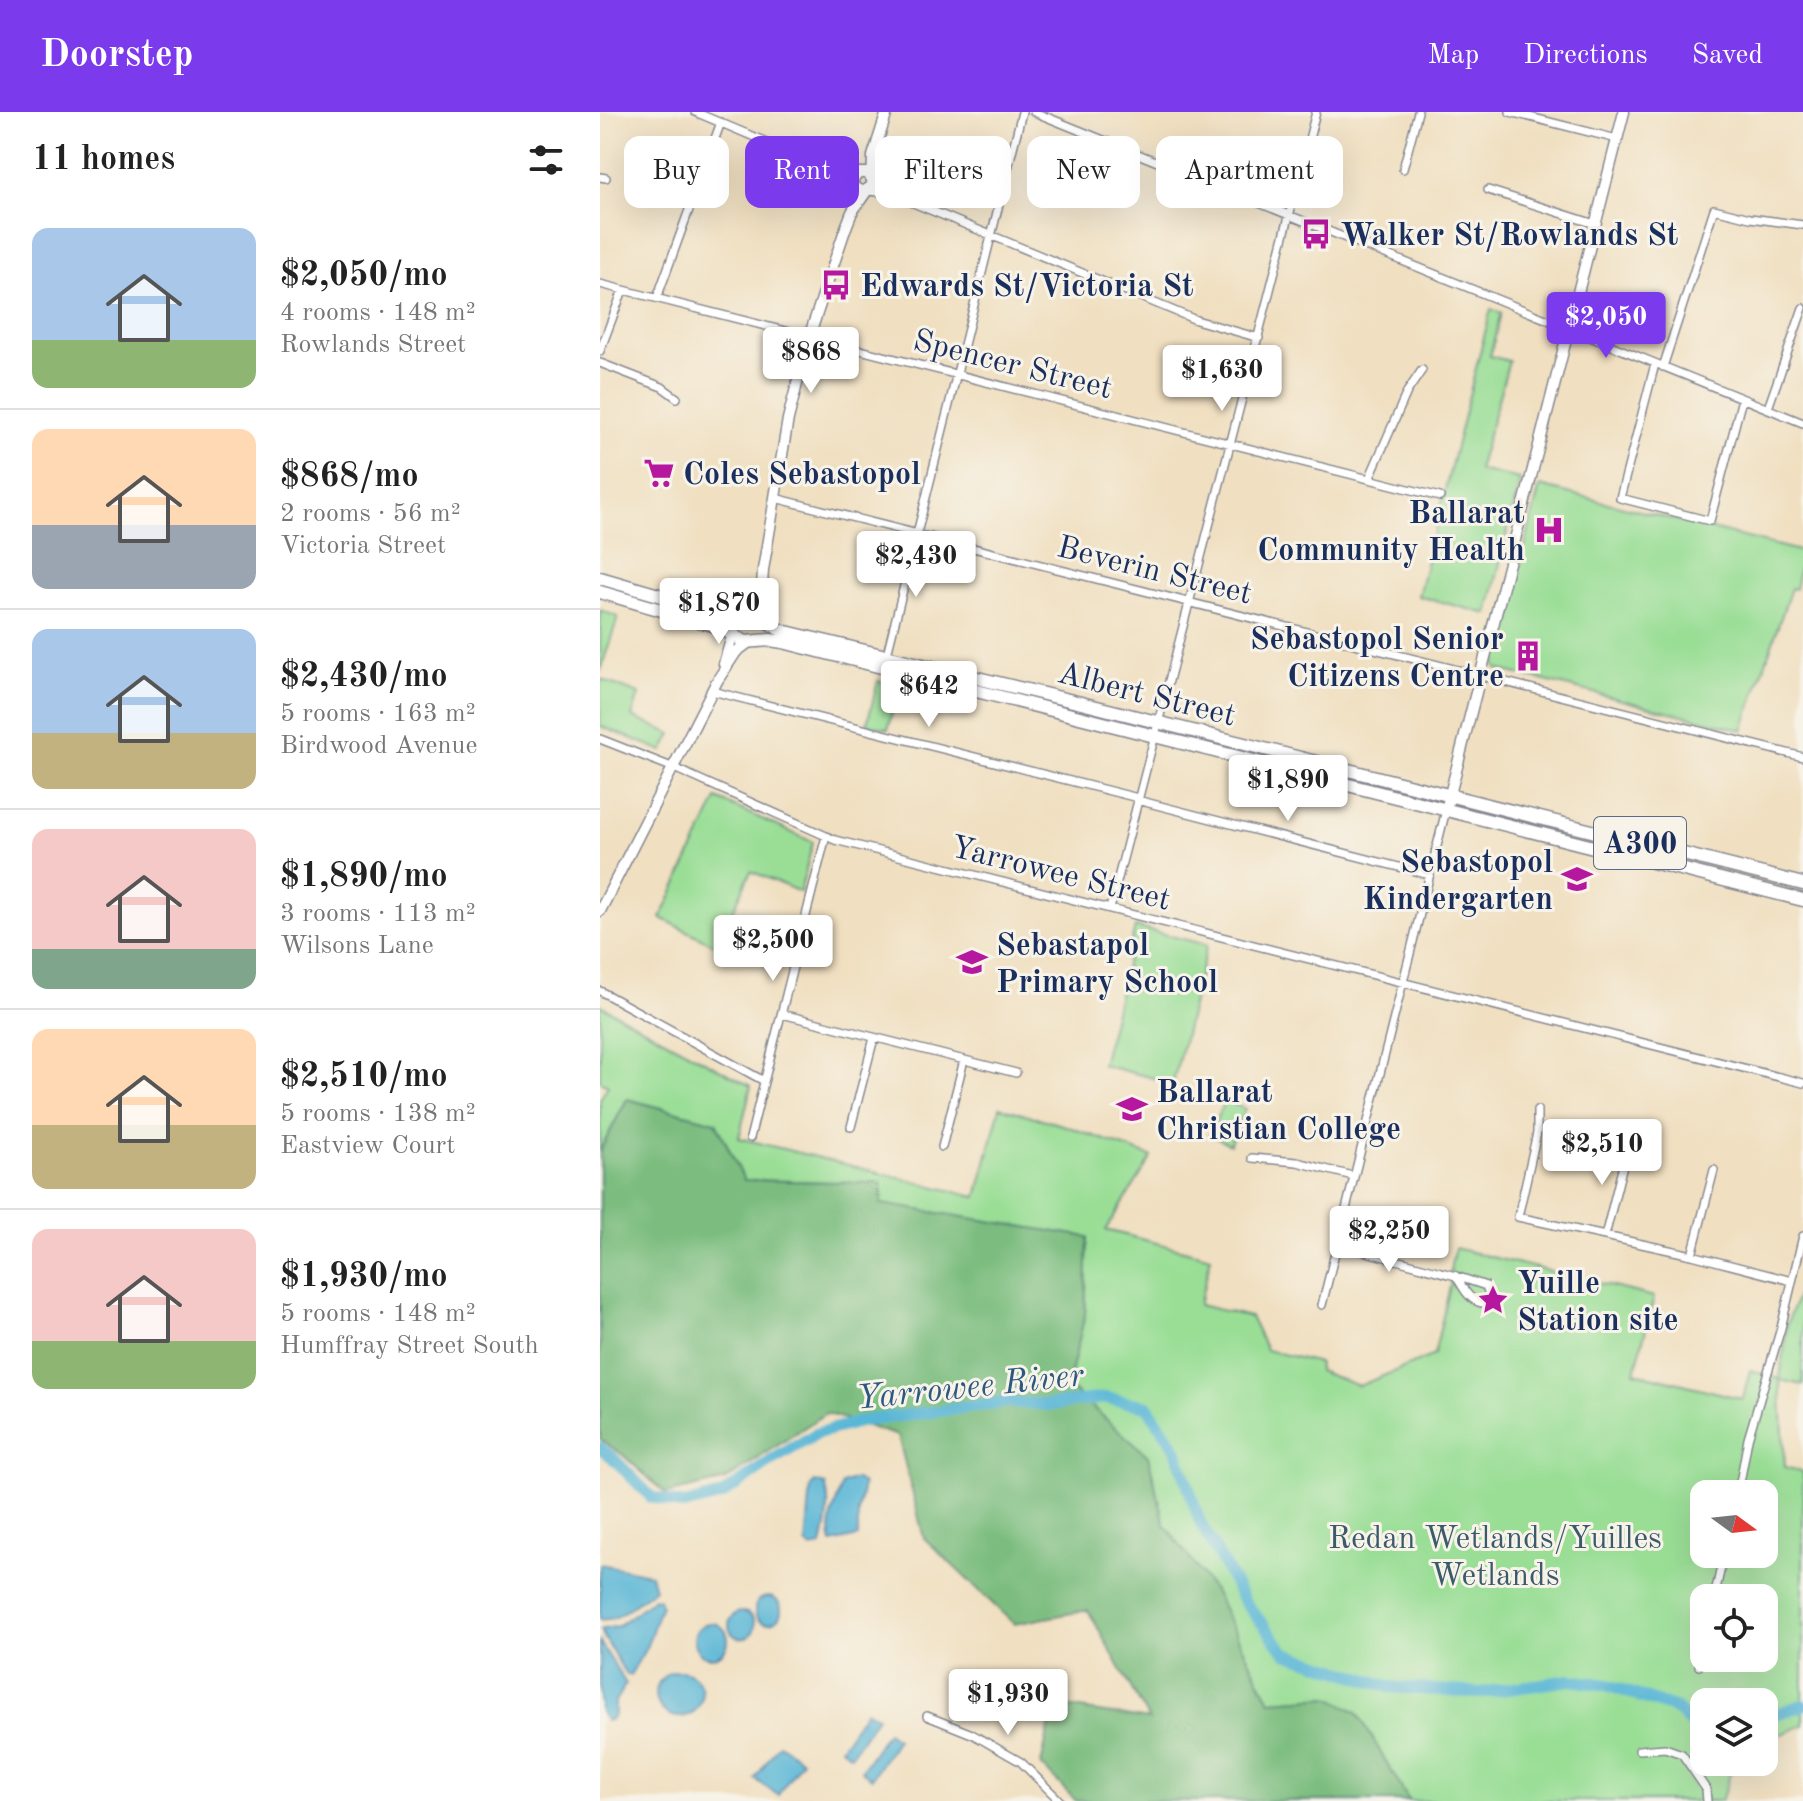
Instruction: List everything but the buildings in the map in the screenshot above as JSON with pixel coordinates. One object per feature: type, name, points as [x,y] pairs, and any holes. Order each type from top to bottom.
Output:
[{"type":"highway","points":[[600,578],[693,605],[754,613],[760,617],[762,630],[752,641],[741,641],[720,627],[600,592]]},
{"type":"highway","points":[[733,633],[732,623],[741,612]]},
{"type":"highway","name":"Albert Street","points":[[760,617],[781,631],[886,658],[1158,722],[1803,884]]},
{"type":"highway","name":"Albert Street","points":[[752,641],[783,642],[1803,900]]},
{"type":"street","points":[[695,112],[754,136]]},
{"type":"street","points":[[879,136],[887,112]]},
{"type":"street","points":[[886,658],[1022,112]]},
{"type":"street","points":[[1034,112],[1802,422]]},
{"type":"street","points":[[1110,909],[1316,112]]},
{"type":"street","points":[[1403,169],[1418,112]]},
{"type":"street","points":[[1510,112],[1617,139]]},
{"type":"street","points":[[1322,1305],[1401,982],[1624,112]]},
{"type":"street","points":[[657,298],[721,122]]},
{"type":"street","points":[[859,172],[875,148]]},
{"type":"street","points":[[850,216],[871,187],[875,148]]},
{"type":"street","points":[[859,173],[867,173],[875,181]]},
{"type":"street","points":[[1488,190],[1595,224]]},
{"type":"street","points":[[859,192],[875,192]]},
{"type":"street","points":[[760,617],[763,570],[788,419],[809,337],[851,208]]},
{"type":"street","points":[[926,208],[1196,320],[1259,338]]},
{"type":"street","points":[[1742,399],[1710,521],[1620,498],[1659,365],[1714,209],[1742,217],[1803,225]]},
{"type":"street","name":"Spencer Street","points":[[600,284],[1440,497]]},
{"type":"street","points":[[600,351],[623,290]]},
{"type":"street","points":[[1768,408],[1803,308]]},
{"type":"street","points":[[600,363],[662,387],[677,398]]},
{"type":"street","points":[[1369,479],[1408,389],[1422,370]]},
{"type":"street","name":"Beverin Street","points":[[775,498],[1803,757]]},
{"type":"street","points":[[741,612],[752,601],[763,570]]},
{"type":"street","points":[[715,686],[733,633]]},
{"type":"street","points":[[600,911],[715,686],[736,652],[752,641]]},
{"type":"street","points":[[715,686],[1430,875]]},
{"type":"street","name":"Yarrowee Street","points":[[600,739],[674,768],[826,836],[1803,1083]]},
{"type":"street","points":[[750,1138],[826,836]]},
{"type":"street","points":[[600,991],[764,1081]]},
{"type":"street","points":[[782,1014],[1016,1073]]},
{"type":"street","points":[[851,1127],[874,1038]]},
{"type":"street","points":[[942,1147],[964,1060]]},
{"type":"street","points":[[1537,1110],[1537,1136],[1518,1217],[1692,1255],[1792,1281]]},
{"type":"street","points":[[1605,1236],[1628,1145]]},
{"type":"street","points":[[1252,1158],[1297,1162],[1353,1176]]},
{"type":"street","points":[[1692,1255],[1714,1170]]},
{"type":"street","points":[[1741,1480],[1748,1439],[1803,1236]]},
{"type":"street","points":[[1336,1244],[1456,1276],[1486,1286],[1489,1295],[1482,1303],[1476,1301],[1456,1276]]},
{"type":"street","points":[[927,1716],[972,1734],[1021,1762],[1060,1801]]},
{"type":"street","points":[[1639,1750],[1665,1748],[1682,1754],[1706,1789],[1707,1801]]},
{"type":"green space","points":[[1491,309],[1501,313],[1490,356],[1509,361],[1478,470],[1520,479],[1488,614],[1418,596]]},
{"type":"green space","points":[[1540,486],[1803,552],[1795,589],[1791,588],[1743,730],[1497,669],[1495,665]]},
{"type":"green space","points":[[600,610],[618,617],[600,672]]},
{"type":"green space","points":[[600,679],[639,694],[632,717],[672,734],[663,751],[600,726]]},
{"type":"green space","points":[[878,681],[898,687],[888,729],[867,724]]},
{"type":"green space","points":[[717,799],[813,842],[800,892],[751,871],[717,946],[661,918]]},
{"type":"green space","points":[[1135,927],[1207,945],[1173,1083],[1102,1065]]},
{"type":"green space","name":"Redan Wetlands/Yuilles Wetlands","points":[[600,1005],[751,1086],[739,1138],[977,1197],[1000,1107],[1066,1126],[1152,1157],[1106,1230],[1211,1257],[1199,1305],[1250,1317],[1266,1350],[1319,1363],[1318,1371],[1359,1386],[1434,1355],[1450,1286],[1455,1248],[1654,1297],[1635,1372],[1743,1399],[1750,1370],[1780,1379],[1787,1324],[1803,1280],[1803,1385],[1780,1380],[1785,1467],[1803,1472],[1803,1725],[1778,1735],[1778,1688],[1690,1688],[1690,1776],[1729,1776],[1721,1801],[1409,1801],[1357,1712],[1329,1697],[1270,1701],[1215,1593],[1165,1525],[1148,1456],[1068,1386],[1085,1314],[1088,1237],[881,1204],[882,1183],[744,1180],[716,1122],[627,1099],[600,1151],[600,1099],[608,1085],[600,1081]]},
{"type":"green space","points":[[627,1099],[716,1122],[744,1180],[882,1183],[881,1204],[1088,1237],[1085,1314],[1068,1386],[1148,1456],[1165,1525],[1215,1593],[1270,1701],[1330,1697],[1357,1712],[1409,1801],[1076,1801],[1041,1765],[1054,1705],[1149,1720],[1088,1610],[1014,1624],[924,1538],[898,1436],[826,1413],[726,1480],[666,1494],[623,1455],[600,1439],[600,1151]]},
{"type":"green space","points":[[1225,1100],[1245,1109],[1230,1144],[1209,1135]]},
{"type":"water","points":[[855,1479],[863,1484],[858,1537],[832,1543],[831,1521],[842,1484]]},
{"type":"water","points":[[815,1482],[825,1485],[828,1507],[822,1546],[811,1548],[806,1544],[811,1486]]},
{"type":"water","points":[[600,1564],[650,1574],[655,1589],[615,1618],[600,1620]]},
{"type":"water","points":[[768,1597],[778,1600],[781,1610],[778,1620],[768,1623],[758,1620],[755,1610],[758,1600]]},
{"type":"water","points":[[654,1598],[659,1599],[661,1605],[646,1648],[630,1675],[626,1675],[600,1630],[618,1626]]},
{"type":"water","points":[[742,1612],[752,1615],[755,1625],[752,1635],[742,1638],[732,1635],[729,1625],[732,1615]]},
{"type":"water","points":[[711,1623],[723,1628],[728,1640],[723,1652],[711,1657],[699,1652],[694,1640],[699,1628]]},
{"type":"water","points":[[600,1642],[626,1684],[615,1701],[612,1719],[606,1721],[600,1712]]},
{"type":"water","points":[[679,1671],[695,1678],[702,1694],[695,1710],[679,1717],[663,1710],[656,1694],[663,1678]]},
{"type":"water","points":[[866,1710],[877,1717],[851,1755],[840,1748]]},
{"type":"water","points":[[887,1732],[897,1739],[872,1778],[861,1771]]},
{"type":"water","points":[[779,1744],[802,1760],[778,1795],[755,1779]]},
{"type":"waterway","name":"Yarrowee River","points":[[600,1448],[651,1497],[684,1505],[722,1495],[818,1433],[863,1421],[1007,1402],[1050,1405],[1105,1398],[1147,1406],[1176,1449],[1200,1522],[1244,1601],[1286,1653],[1390,1687],[1480,1693],[1570,1680],[1607,1685],[1676,1709],[1690,1723]]},
{"type":"waterway","name":"Yarrowee River","points":[[1778,1713],[1803,1705]]},
{"type":"place","name":"Walker St/Rowlands St","points":[[1316,234]]},
{"type":"place","name":"Edwards St/Victoria St","points":[[836,285]]},
{"type":"place","name":"Coles Sebastopol","points":[[659,473]]},
{"type":"place","name":"Ballarat Community Health","points":[[1549,530]]},
{"type":"place","name":"Sebastopol Senior Citizens Centre","points":[[1528,656]]},
{"type":"place","name":"Sebastopol Kindergarten","points":[[1577,879]]},
{"type":"place","name":"Sebastapol Primary School","points":[[972,962]]},
{"type":"place","name":"Ballarat Christian College","points":[[1132,1109]]},
{"type":"place","name":"Yuille Station site","points":[[1493,1300]]}]
